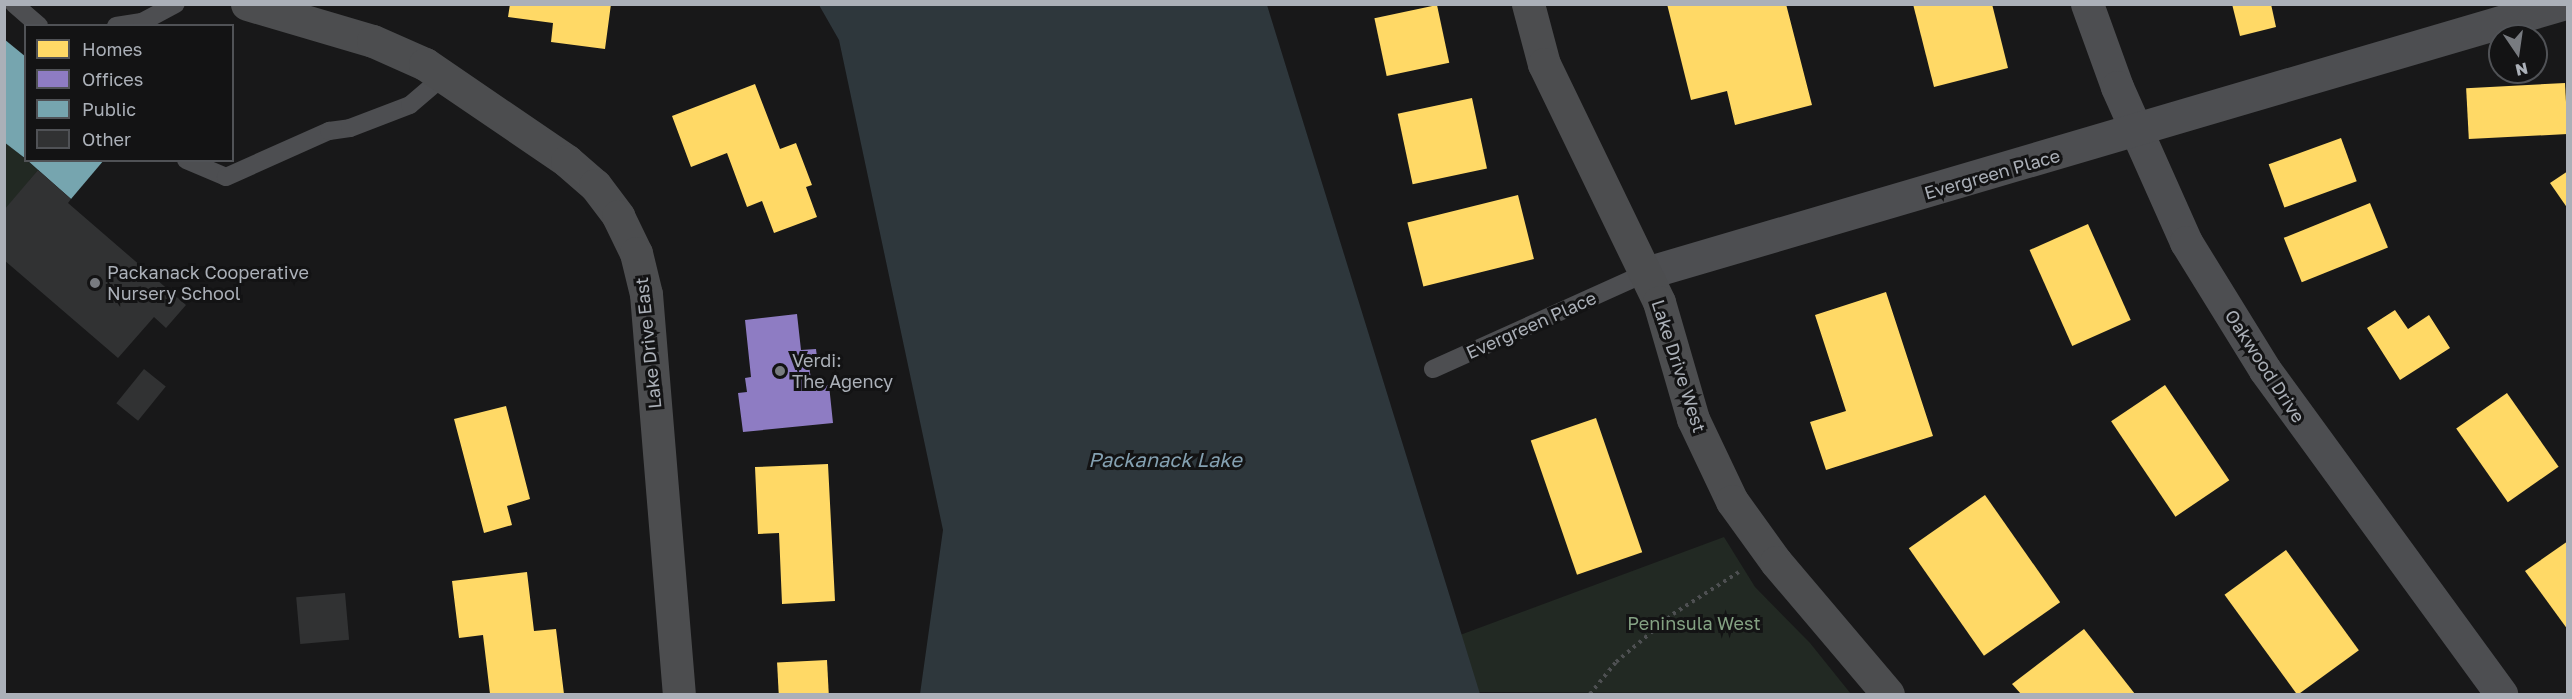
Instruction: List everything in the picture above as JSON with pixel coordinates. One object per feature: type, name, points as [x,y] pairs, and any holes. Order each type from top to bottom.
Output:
[{"type":"street","name":"Lake Drive East","points":[[247,4],[373,40],[444,76],[567,161],[595,185],[618,216],[636,253],[646,294],[679,694]]},
{"type":"street","name":"Lake Drive West","points":[[1528,4],[1544,64],[1659,302],[1693,419],[1732,501],[1769,553],[1888,694]]},
{"type":"street","name":"Oakwood Drive","points":[[2087,4],[2136,132],[2186,242],[2265,370],[2501,694]]},
{"type":"street","name":"Evergreen Place","points":[[1646,273],[2136,132],[2562,4]]},
{"type":"lane","points":[[14,4],[37,24]]},
{"type":"lane","points":[[129,24],[142,22],[176,4]]},
{"type":"lane","points":[[191,162],[226,177],[329,130],[350,128],[410,105],[444,76]]},
{"type":"lane","name":"Evergreen Place","points":[[1433,369],[1646,273]]},
{"type":"path","points":[[1590,694],[1617,662],[1673,614],[1769,553]]},
{"type":"green space","points":[[5,142],[24,158],[24,162],[29,162],[38,170],[5,210]]},
{"type":"green space","name":"Peninsula West","points":[[1724,537],[1755,587],[1810,643],[1851,694],[1478,692],[1460,635]]},
{"type":"water","name":"Packanack Lake","points":[[819,5],[1267,5],[1480,694],[920,694],[943,530],[839,40]]},
{"type":"building: Homes","points":[[510,4],[611,4],[605,49],[551,42],[553,23],[508,17]]},
{"type":"building: Homes","points":[[1667,4],[1786,4],[1812,105],[1735,125],[1727,91],[1691,100]]},
{"type":"building: Homes","points":[[1913,4],[1992,4],[2008,68],[1934,87]]},
{"type":"building: Homes","points":[[2232,4],[2271,4],[2276,27],[2240,36]]},
{"type":"building: Homes","points":[[1437,5],[1449,63],[1387,76],[1374,18]]},
{"type":"building: Homes","points":[[2565,83],[2568,134],[2469,139],[2466,88]]},
{"type":"building: Homes","points":[[755,84],[780,149],[796,143],[812,185],[806,187],[817,217],[774,233],[762,201],[747,207],[727,153],[691,167],[672,116]]},
{"type":"building: Homes","points":[[1472,98],[1487,168],[1413,184],[1398,114]]},
{"type":"building: Homes","points":[[2341,138],[2357,181],[2284,208],[2269,164]]},
{"type":"building: Homes","points":[[2568,171],[2568,209],[2550,183]]},
{"type":"building: Homes","points":[[1518,195],[1534,259],[1423,287],[1407,223]]},
{"type":"building: Homes","points":[[2370,203],[2388,248],[2302,282],[2284,238]]},
{"type":"building: Homes","points":[[2088,224],[2131,320],[2072,346],[2030,250]]},
{"type":"building: Homes","points":[[1886,292],[1933,436],[1826,470],[1810,422],[1846,411],[1815,315]]},
{"type":"building: Homes","points":[[2395,310],[2408,329],[2429,315],[2450,348],[2400,380],[2367,328]]},
{"type":"building: Homes","points":[[2165,385],[2229,480],[2175,517],[2111,421]]},
{"type":"building: Homes","points":[[2507,393],[2559,467],[2508,502],[2456,429]]},
{"type":"building: Homes","points":[[506,406],[530,499],[507,506],[512,525],[484,533],[454,419]]},
{"type":"building: Homes","points":[[1596,418],[1642,552],[1577,575],[1531,440]]},
{"type":"building: Homes","points":[[828,464],[835,601],[782,604],[779,533],[758,534],[755,467]]},
{"type":"building: Homes","points":[[1985,495],[2060,602],[1984,656],[1909,548]]},
{"type":"building: Homes","points":[[2568,541],[2568,630],[2525,571]]},
{"type":"building: Homes","points":[[2286,550],[2359,650],[2297,694],[2225,595]]},
{"type":"building: Homes","points":[[527,572],[534,631],[556,629],[564,694],[490,694],[483,635],[459,638],[452,581]]},
{"type":"building: Homes","points":[[2084,629],[2135,694],[2021,694],[2012,684]]},
{"type":"building: Homes","points":[[827,660],[829,694],[779,694],[777,663]]},
{"type":"building: Offices","name":"Verdi: The Agency","points":[[797,314],[801,350],[816,349],[818,365],[809,365],[812,387],[829,385],[833,423],[743,432],[738,393],[747,392],[745,378],[751,377],[745,320]]},
{"type":"building: Public","points":[[4,39],[24,55],[24,157],[4,142]]},
{"type":"building: Public","points":[[29,162],[102,162],[71,199]]},
{"type":"building: Other","name":"Packanack Cooperative Nursery School","points":[[38,170],[71,199],[68,203],[186,305],[166,328],[154,317],[118,358],[4,260],[4,210]]},
{"type":"building: Other","points":[[144,369],[166,387],[138,421],[116,403]]},
{"type":"building: Other","points":[[345,593],[349,640],[300,644],[296,597]]},
{"type":"place","name":"Packanack Cooperative Nursery School","points":[[95,283]]},
{"type":"place","name":"Verdi: The Agency","points":[[780,371]]}]
